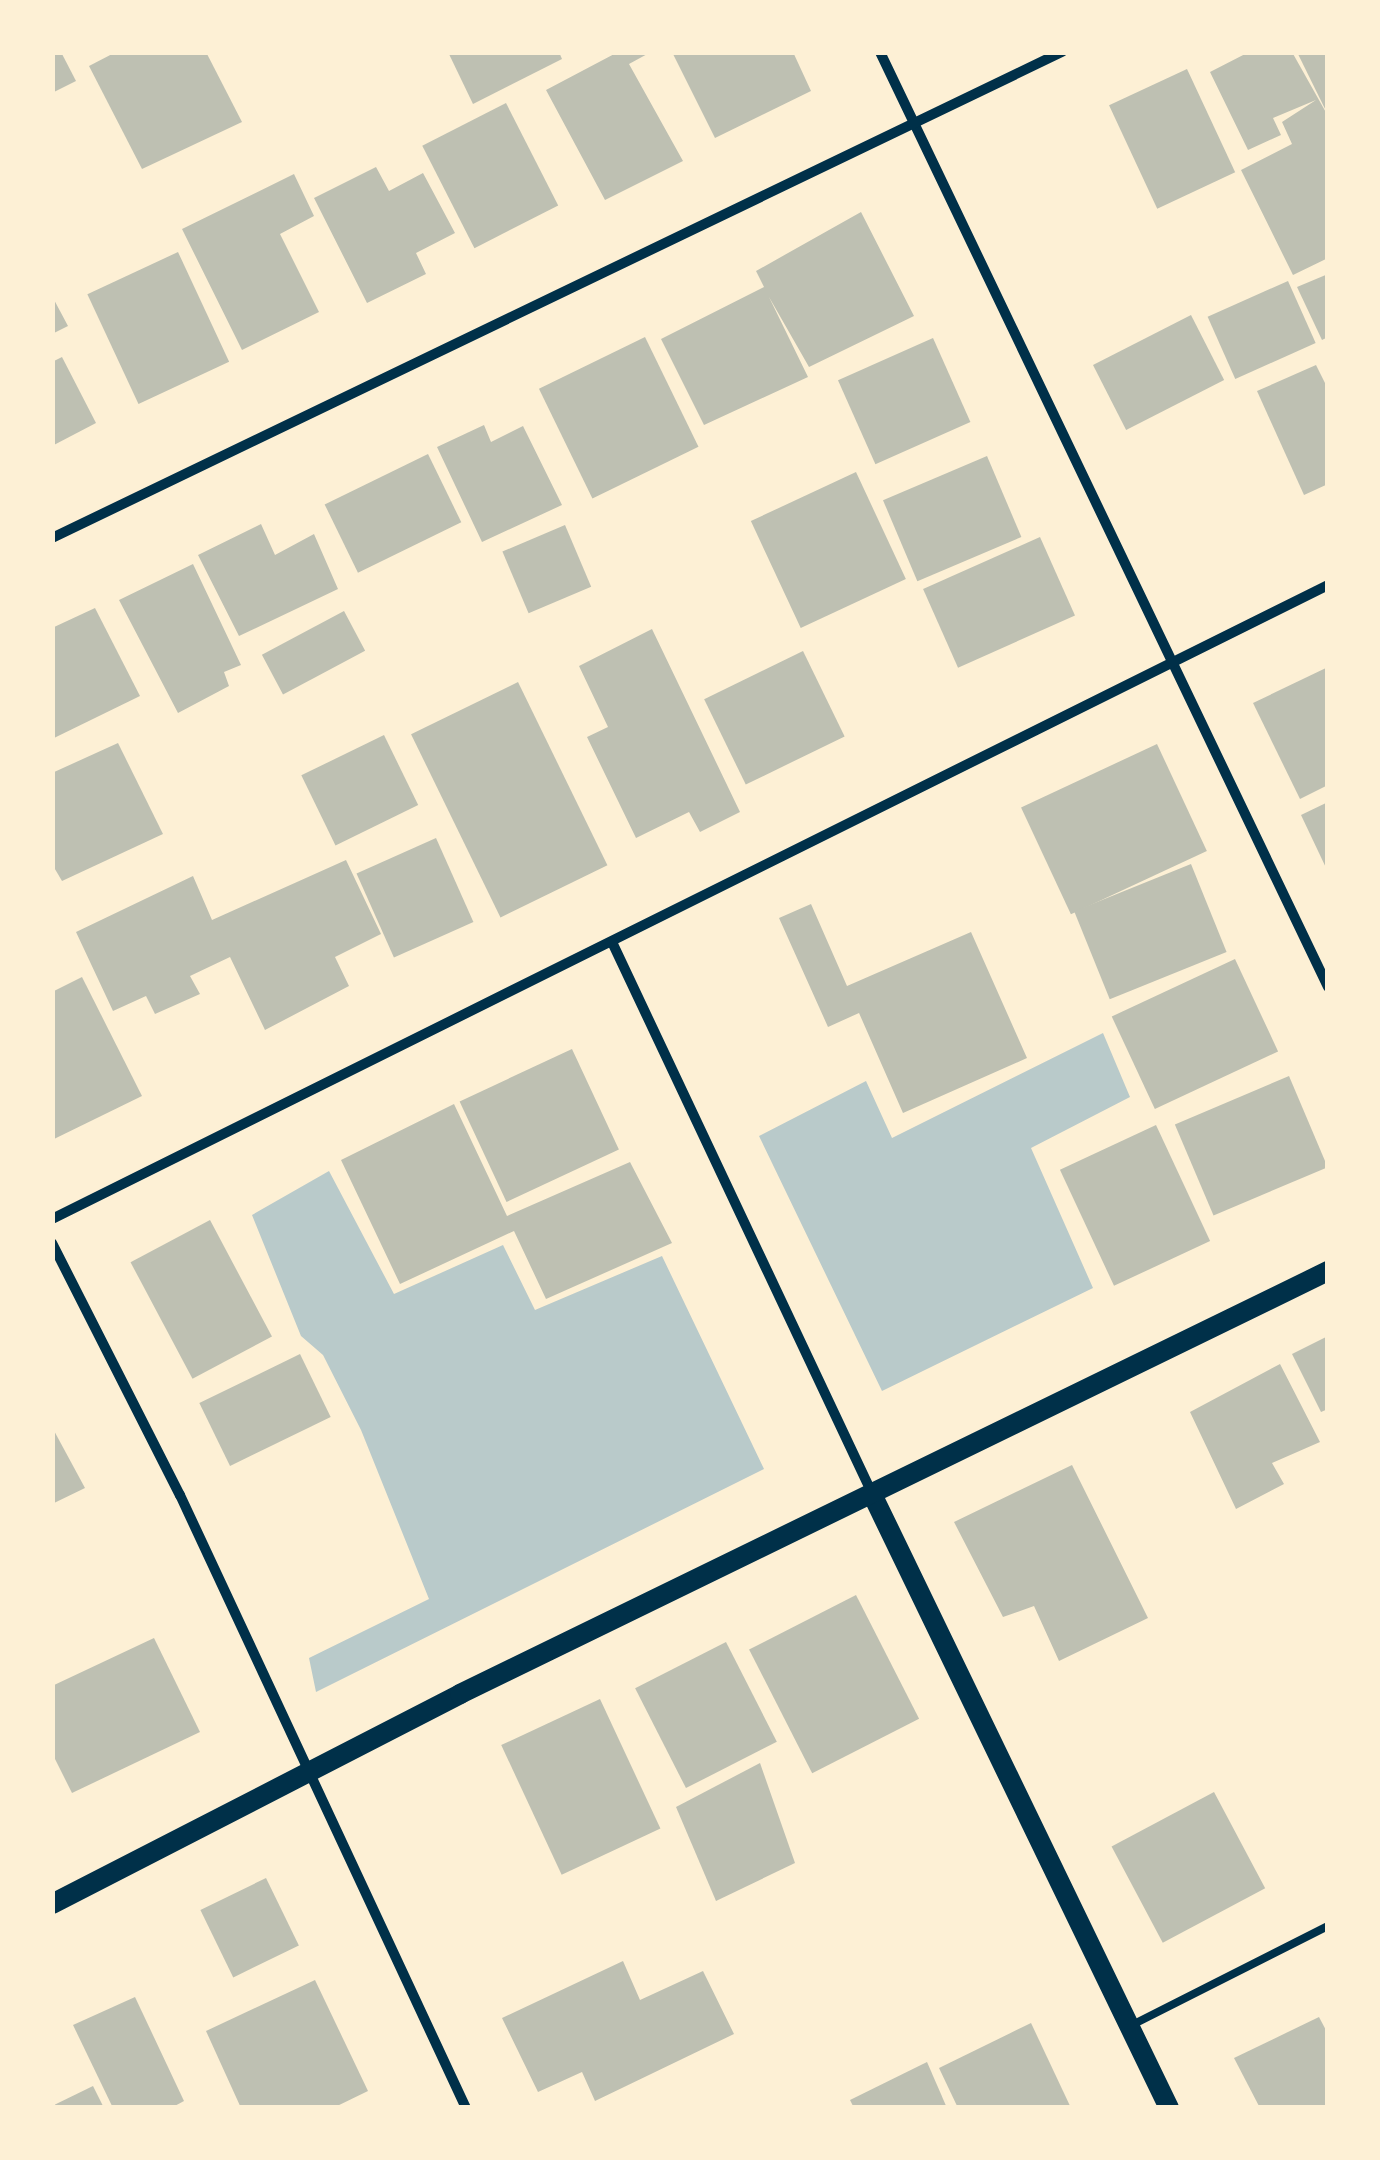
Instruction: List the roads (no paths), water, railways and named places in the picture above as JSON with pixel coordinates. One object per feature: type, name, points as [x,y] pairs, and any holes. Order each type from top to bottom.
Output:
[{"type":"main road","points":[[52,1904],[311,1772],[1328,1271]]},
{"type":"main road","points":[[872,1494],[1169,2108]]},
{"type":"street","points":[[880,52],[1328,986]]},
{"type":"street","points":[[52,538],[1062,52]]},
{"type":"street","points":[[52,1219],[1328,585]]},
{"type":"street","points":[[612,942],[872,1494]]},
{"type":"street","points":[[52,1243],[311,1772],[466,2108]]},
{"type":"lane","points":[[1130,2026],[1328,1926]]}]
